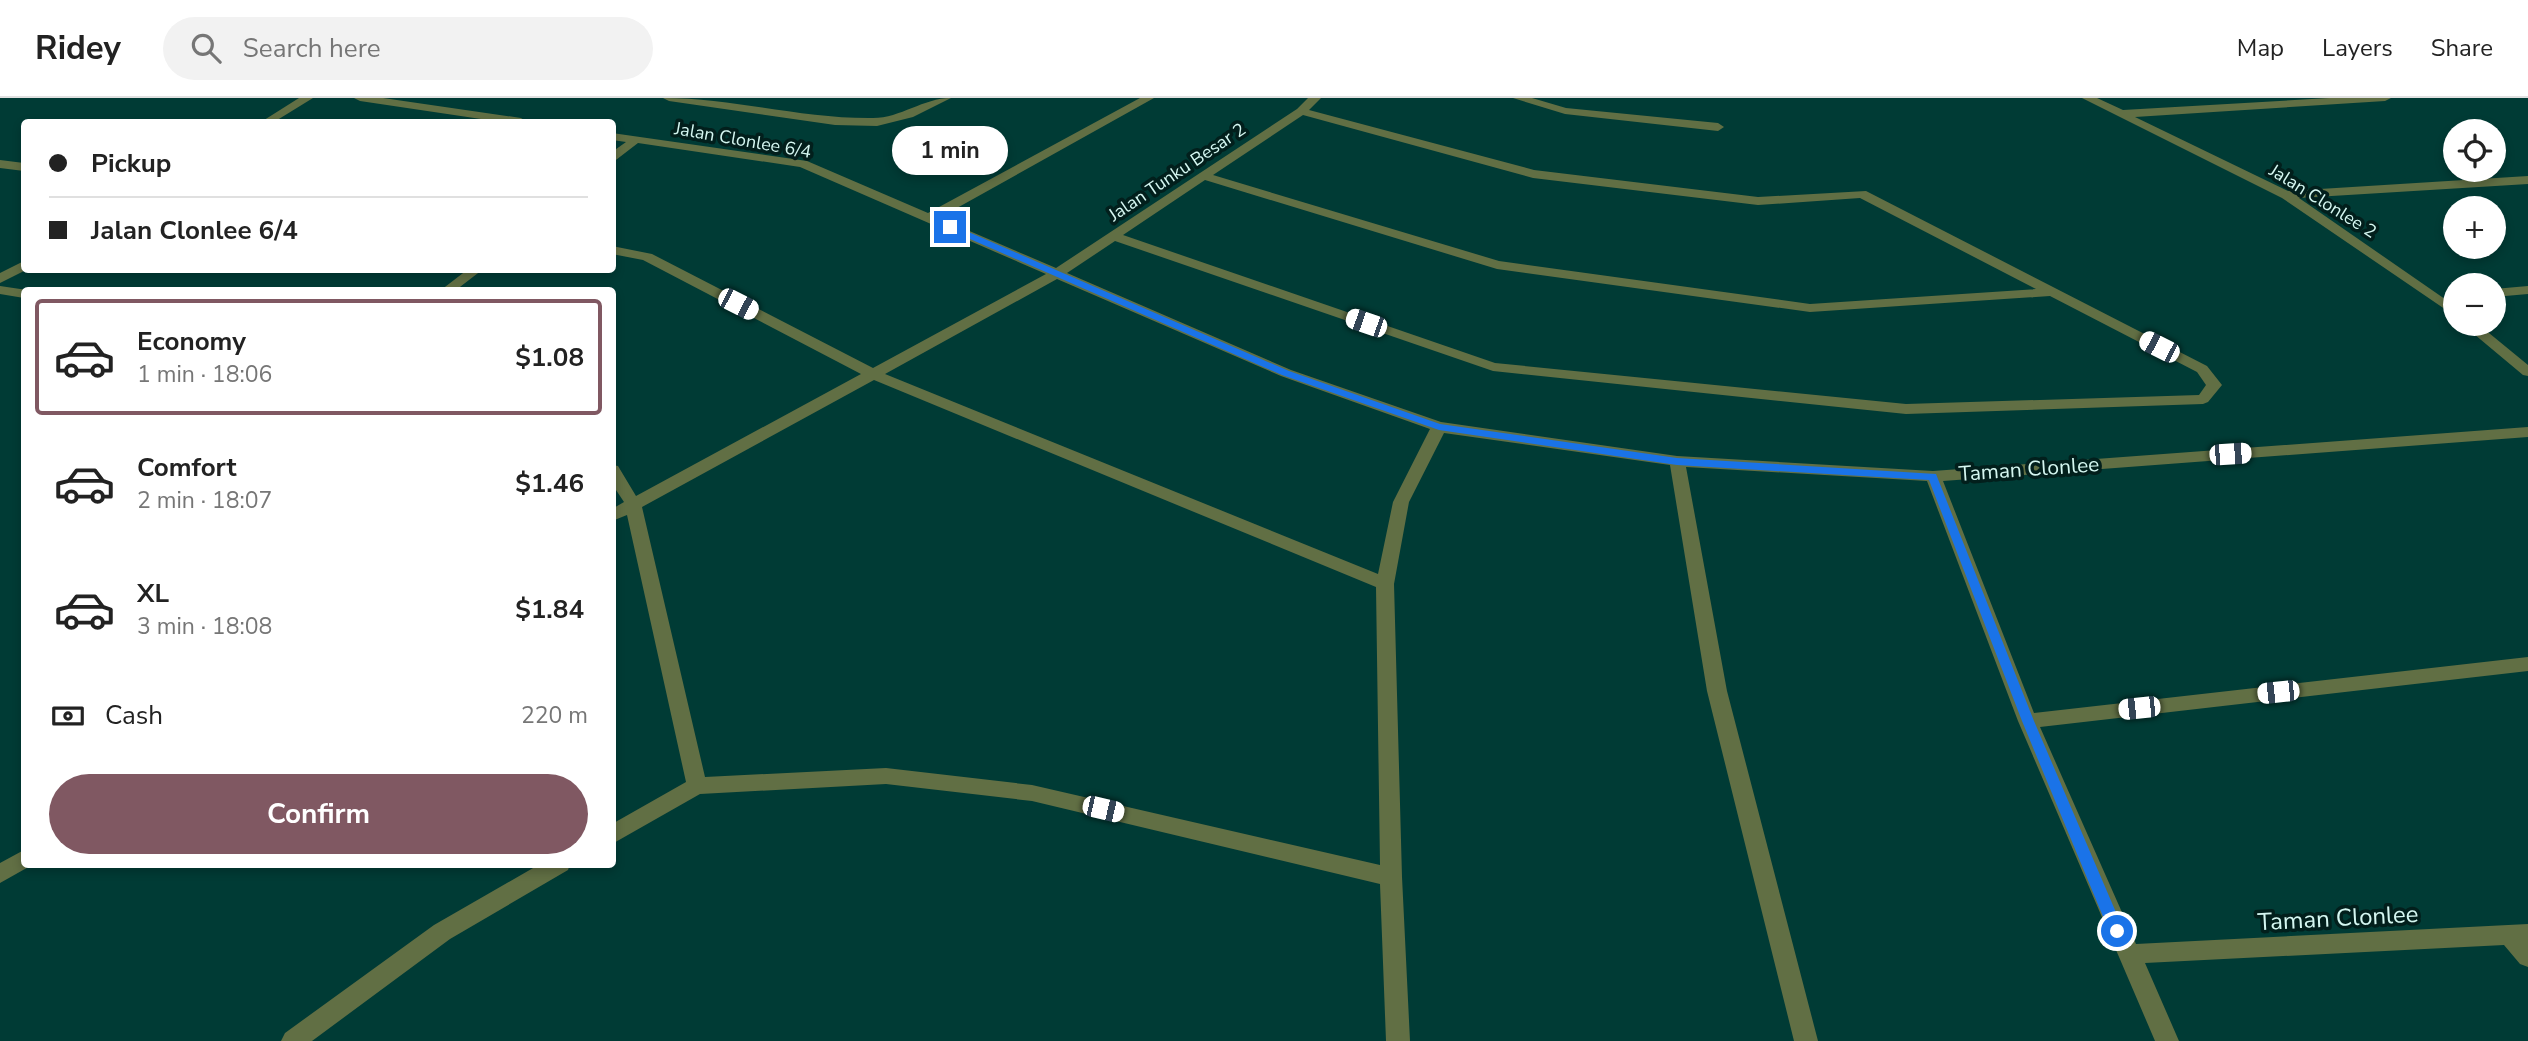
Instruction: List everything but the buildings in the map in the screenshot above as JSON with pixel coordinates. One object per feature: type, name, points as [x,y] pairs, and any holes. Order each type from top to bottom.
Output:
[{"type":"street","points":[[272,119],[307,98]]},
{"type":"street","points":[[360,98],[400,101],[505,119]]},
{"type":"street","points":[[669,98],[835,121],[877,122],[909,116],[944,98]]},
{"type":"street","points":[[929,218],[1149,98]]},
{"type":"street","name":"Jalan Tunku Besar 2","points":[[616,514],[1058,273],[1301,111],[1315,98]]},
{"type":"street","points":[[1519,98],[1565,111],[1718,127]]},
{"type":"street","name":"Jalan Clonlee 2","points":[[2088,98],[2286,195],[2443,302]]},
{"type":"street","points":[[2118,114],[2385,98]]},
{"type":"street","points":[[1113,236],[1493,367],[1906,409],[2203,399],[2214,384],[2202,369],[1862,194],[1758,201],[1533,174],[1301,111]]},
{"type":"street","name":"Jalan Clonlee 6/4","points":[[616,137],[803,164],[1058,273]]},
{"type":"street","points":[[616,156],[635,140]]},
{"type":"street","points":[[0,163],[21,166]]},
{"type":"street","points":[[1204,176],[1497,265],[1810,308],[2051,292]]},
{"type":"street","points":[[2286,195],[2528,180]]},
{"type":"street","points":[[616,251],[647,257],[873,374],[1385,584]]},
{"type":"street","points":[[0,279],[21,267]]},
{"type":"street","points":[[452,287],[471,273]]},
{"type":"street","name":"Taman Clonlee","points":[[1058,273],[1286,373],[1439,427],[1677,461],[1933,476],[2528,432]]},
{"type":"street","points":[[0,290],[21,294]]},
{"type":"street","points":[[2506,292],[2528,290]]},
{"type":"street","points":[[2438,298],[2443,297]]},
{"type":"street","points":[[2484,336],[2528,372]]},
{"type":"street","points":[[1398,1041],[1391,877],[1385,584],[1401,502],[1439,427]]},
{"type":"street","points":[[1677,461],[1717,691],[1806,1041]]},
{"type":"street","points":[[616,476],[633,504],[697,786]]},
{"type":"street","points":[[1933,476],[2028,721],[2126,954],[2167,1041]]},
{"type":"street","points":[[2028,721],[2528,664]]},
{"type":"street","points":[[616,833],[697,786],[886,776],[1032,793],[1391,877]]},
{"type":"street","points":[[0,874],[21,861]]},
{"type":"street","points":[[293,1041],[442,932],[554,868]]},
{"type":"street","name":"Taman Clonlee","points":[[2126,954],[2519,935],[2528,957]]},
{"type":"route","points":[[950,227],[1286,373],[1439,427],[1677,461],[1933,476],[2028,721],[2117,931]]}]
